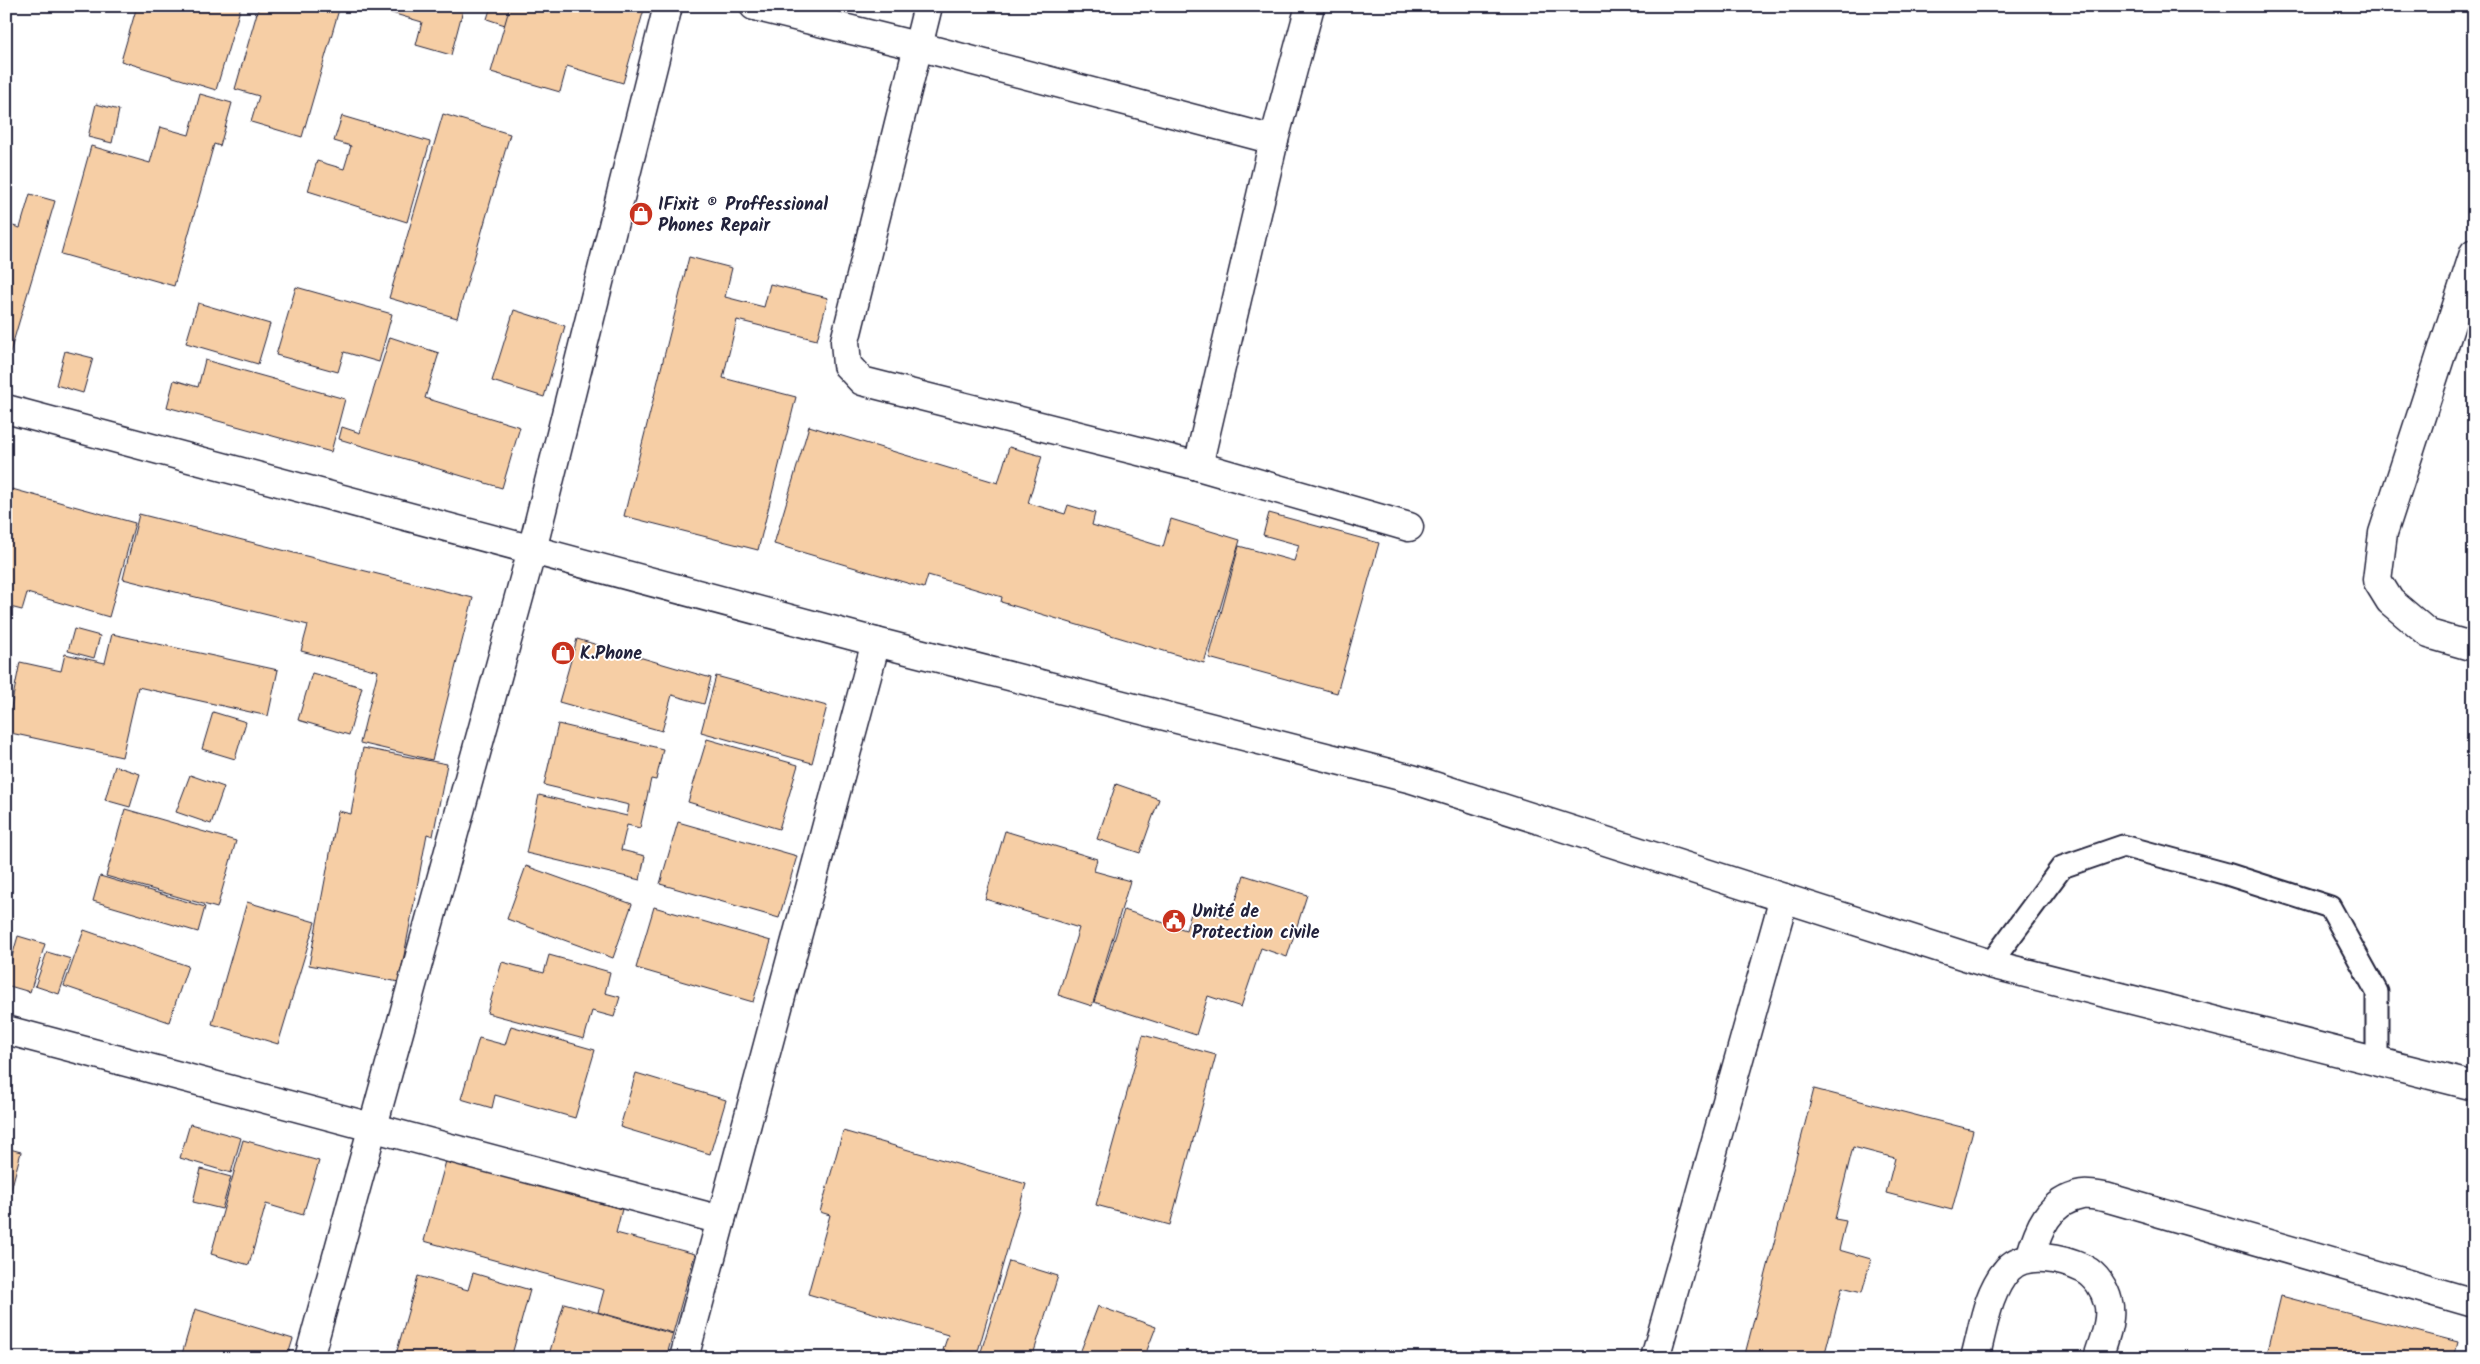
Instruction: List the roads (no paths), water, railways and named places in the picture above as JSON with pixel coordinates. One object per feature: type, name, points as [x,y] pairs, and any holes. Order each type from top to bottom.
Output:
[{"type":"street","points":[[310,1358],[532,550],[668,6]]},
{"type":"street","points":[[754,6],[917,46],[1274,140]]},
{"type":"street","points":[[928,6],[845,340],[847,365],[862,381],[1198,466],[1410,527]]},
{"type":"street","points":[[1198,466],[1274,140],[1310,6]]},
{"type":"street","points":[[2474,253],[2382,533],[2377,580],[2390,601],[2429,634],[2474,647]]},
{"type":"street","points":[[6,408],[876,642],[1412,779],[1990,964],[2474,1086]]},
{"type":"street","points":[[684,1358],[876,642]]},
{"type":"street","points":[[1654,1358],[1784,898]]},
{"type":"street","points":[[6,1030],[721,1220]]},
{"type":"street","points":[[2030,1258],[2044,1218],[2057,1206],[2082,1195],[2105,1196],[2474,1303]]},
{"type":"street","points":[[1975,1358],[1994,1290],[2009,1268],[2030,1258],[2050,1258],[2085,1270],[2102,1286],[2109,1304],[2108,1326],[2098,1358]]},
{"type":"lane","points":[[1990,964],[2062,867],[2123,846],[2227,874],[2330,907],[2377,992],[2377,1063]]},
{"type":"place","name":"IFixit ® Proffessional Phones Repair","points":[[641,214]]},
{"type":"place","name":"K.Phone","points":[[563,653]]},
{"type":"place","name":"Unité de Protection civile","points":[[1174,921]]}]
